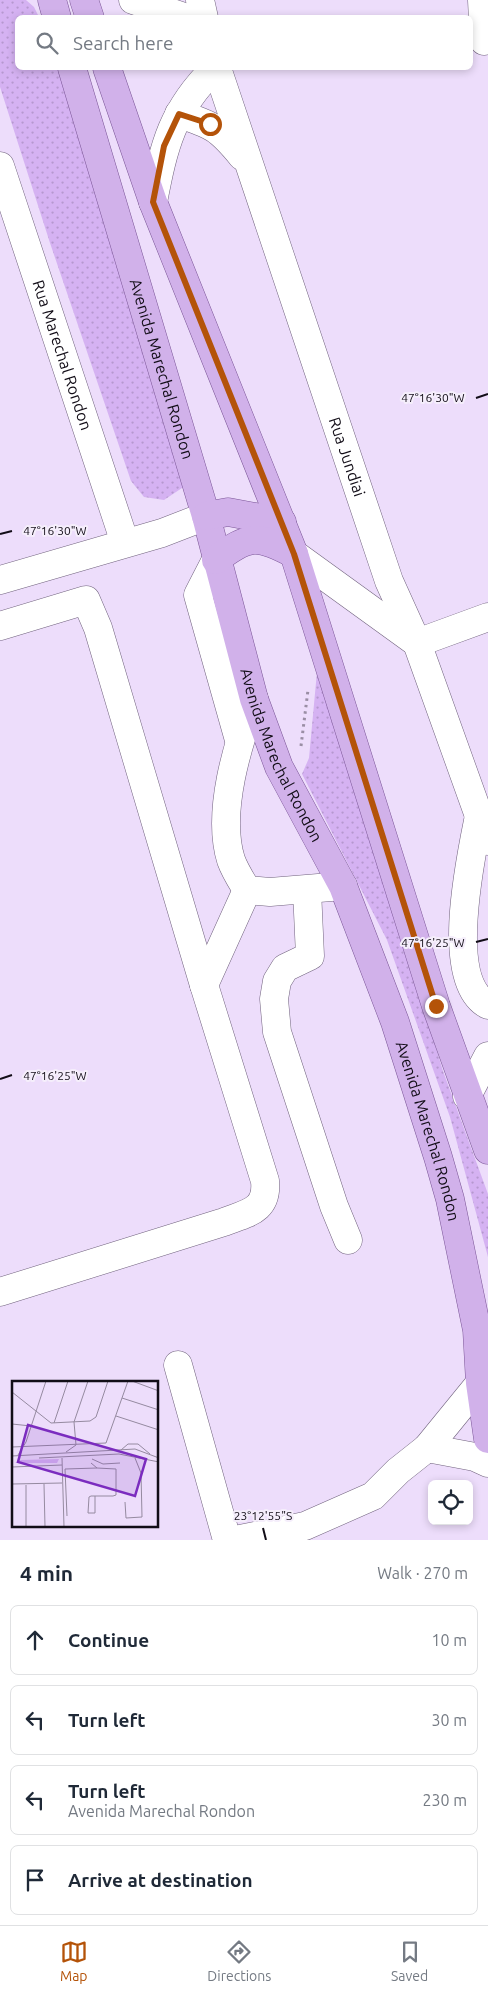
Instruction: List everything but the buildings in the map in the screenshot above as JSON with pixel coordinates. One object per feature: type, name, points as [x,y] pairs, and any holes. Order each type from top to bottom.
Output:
[{"type":"main road","points":[[84,0],[89,15]]},
{"type":"main road","name":"Avenida Marechal Rondon","points":[[73,70],[206,516],[254,699],[279,767],[343,886],[395,1022],[445,1182],[477,1330],[488,1439]]},
{"type":"main road","points":[[108,70],[153,202],[294,554],[436,1006],[488,1150]]},
{"type":"main road","points":[[206,516],[228,512],[282,522]]},
{"type":"main road","points":[[216,560],[235,545],[254,540],[269,541],[294,554]]},
{"type":"street","points":[[200,0],[203,15]]},
{"type":"street","points":[[481,41],[482,0]]},
{"type":"street","points":[[142,2],[179,15]]},
{"type":"street","points":[[153,202],[164,146],[179,114],[196,87],[214,70]]},
{"type":"street","name":"Rua Jundiai","points":[[217,70],[389,581],[417,644],[488,841]]},
{"type":"street","points":[[179,114],[210,124],[223,133],[248,164]]},
{"type":"street","name":"Rua Marechal Rondon","points":[[0,166],[125,543]]},
{"type":"street","points":[[0,580],[162,533],[206,516]]},
{"type":"street","points":[[294,554],[417,644],[488,617]]},
{"type":"street","points":[[216,560],[198,595],[239,740]]},
{"type":"street","points":[[0,626],[86,600],[98,628],[204,985],[265,1181],[266,1194],[264,1201],[255,1209],[224,1222],[0,1292]]},
{"type":"street","points":[[247,890],[233,865],[227,836],[226,815],[239,740],[254,699]]},
{"type":"street","points":[[479,816],[467,875],[462,946],[465,968],[483,1003],[488,1005]]},
{"type":"street","points":[[247,890],[270,892],[343,886]]},
{"type":"street","points":[[204,985],[247,890]]},
{"type":"street","points":[[307,890],[310,956],[286,968],[277,981],[274,999],[277,1032],[334,1206],[348,1240]]},
{"type":"street","points":[[467,1096],[488,1056]]},
{"type":"street","points":[[178,1365],[227,1540]]},
{"type":"street","points":[[235,1540],[305,1526],[374,1496],[398,1472],[427,1448],[484,1388]]},
{"type":"street","points":[[427,1448],[475,1457],[488,1463]]},
{"type":"path","points":[[279,767],[299,756],[308,682]]},
{"type":"shaded area","points":[[0,0],[26,0],[34,7],[38,15],[15,15],[15,70],[59,70],[185,486],[164,500],[144,497],[131,481],[50,243],[0,87]]},
{"type":"shaded area","points":[[318,661],[443,1071],[488,1194],[488,1257],[450,1117],[387,940],[302,774],[309,758]]},
{"type":"route","points":[[210,124],[179,114],[164,146],[153,202],[294,554],[436,1006]]}]
